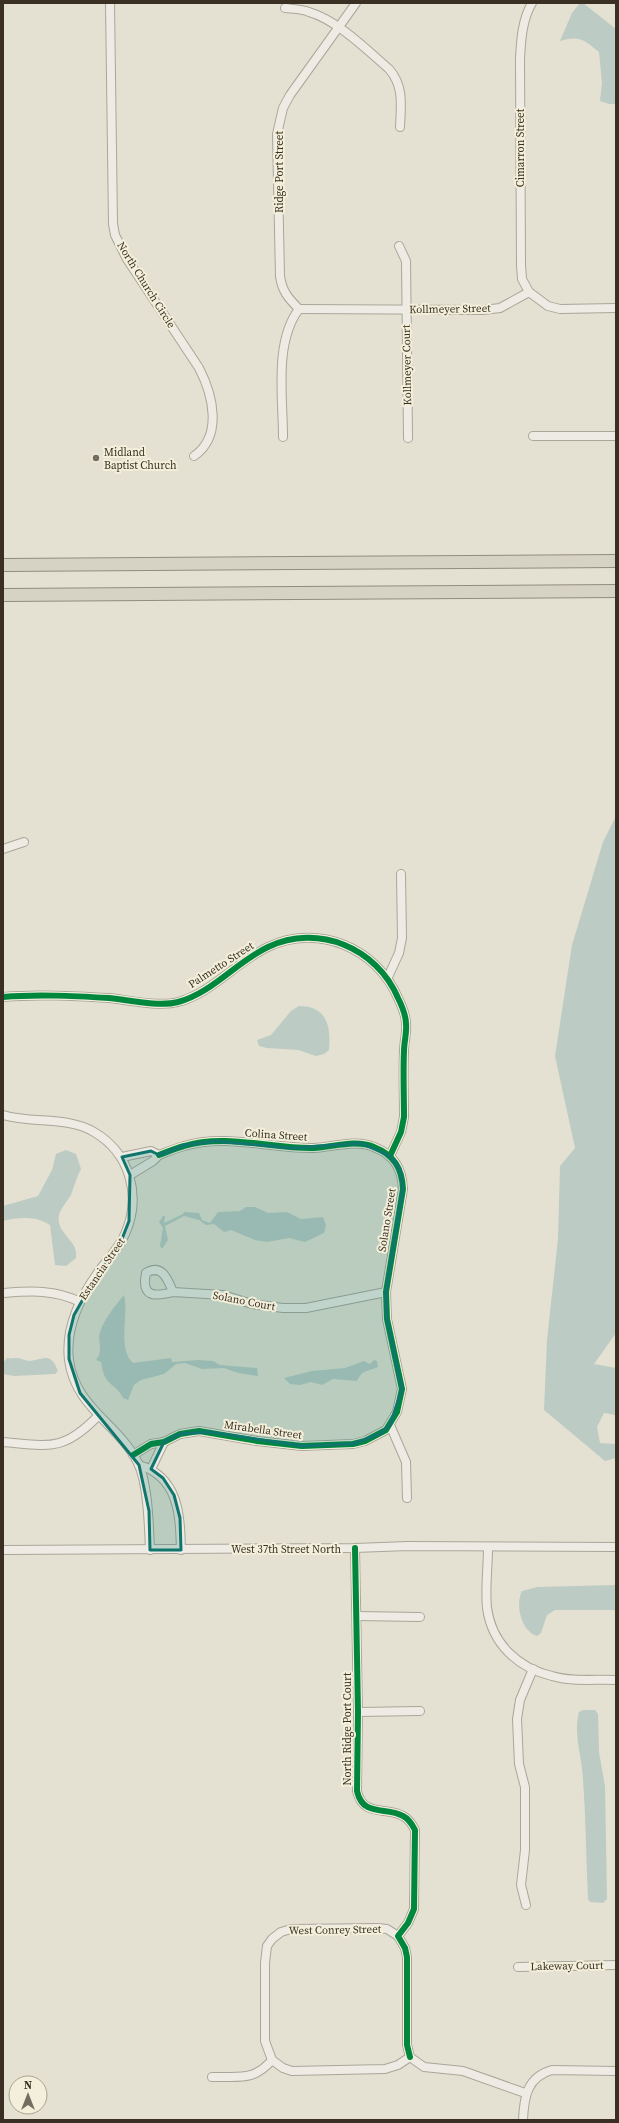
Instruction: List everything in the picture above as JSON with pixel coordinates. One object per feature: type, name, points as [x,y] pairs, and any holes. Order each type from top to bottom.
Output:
[{"type":"highway","points":[[3,565],[616,561]]},
{"type":"highway","points":[[3,595],[616,591]]},
{"type":"street","name":"North Church Circle","points":[[110,3],[113,224],[115,235],[127,259],[199,368],[205,380],[213,412],[212,429],[206,446],[194,456]]},
{"type":"street","name":"Ridge Port Street","points":[[299,309],[286,297],[282,288],[280,276],[277,134],[283,108],[290,95],[356,3]]},
{"type":"street","name":"Cimarron Street","points":[[529,292],[522,279],[521,264],[520,59],[524,25],[532,3]]},
{"type":"street","points":[[285,8],[310,12],[338,27],[389,68],[396,77],[401,91],[400,127]]},
{"type":"street","name":"Kollmeyer Court","points":[[399,246],[406,261],[408,438]]},
{"type":"street","points":[[529,292],[548,306],[560,309],[616,308]]},
{"type":"street","name":"Kollmeyer Street","points":[[299,309],[406,310],[500,308],[529,292]]},
{"type":"street","points":[[282,437],[282,352],[291,319],[299,309]]},
{"type":"street","points":[[533,436],[616,436]]},
{"type":"street","points":[[3,849],[24,842]]},
{"type":"street","points":[[390,1156],[401,1132],[404,1117],[406,1023],[402,1005],[388,977],[399,953],[402,938],[401,874]]},
{"type":"street","name":"Palmetto Street","points":[[3,997],[107,998],[162,1003],[177,1002],[199,992],[268,947],[292,940],[311,938],[327,939],[353,948],[376,964],[388,977]]},
{"type":"street","name":"Estancia Street","points":[[3,1115],[18,1120],[72,1124],[94,1131],[122,1157],[130,1175],[132,1206],[126,1234],[80,1302],[71,1324],[69,1359],[74,1384],[98,1416],[133,1455],[139,1465],[149,1511],[150,1550]]},
{"type":"street","name":"Colina Street","points":[[130,1175],[153,1162],[159,1155],[185,1145],[216,1141],[297,1148],[360,1143],[375,1147],[390,1156]]},
{"type":"street","name":"Colina Street","points":[[122,1157],[151,1151],[159,1155]]},
{"type":"street","name":"Solano Street","points":[[390,1156],[400,1169],[403,1189],[386,1292],[387,1320],[402,1389],[397,1412],[390,1425]]},
{"type":"street","points":[[3,1293],[50,1292],[69,1297],[80,1302]]},
{"type":"street","name":"Solano Court","points":[[173,1292],[223,1295],[252,1304],[283,1308],[306,1308],[386,1292]]},
{"type":"street","points":[[3,1442],[44,1446],[57,1444],[75,1437],[98,1416]]},
{"type":"street","points":[[390,1425],[406,1462],[407,1498]]},
{"type":"street","name":"Mirabella Street","points":[[133,1455],[151,1444],[164,1442],[180,1434],[199,1431],[279,1444],[302,1446],[353,1444],[365,1441],[380,1434],[390,1425]]},
{"type":"street","points":[[151,1469],[164,1442]]},
{"type":"street","points":[[139,1465],[151,1469],[163,1478],[174,1495],[180,1518],[181,1550]]},
{"type":"street","name":"West 37th Street North","points":[[3,1550],[181,1550],[408,1546],[488,1548],[616,1547]]},
{"type":"street","name":"North Ridge Port Court","points":[[355,1548],[358,1797],[367,1807],[382,1812],[403,1815],[411,1822],[415,1830],[414,1909],[408,1923],[398,1936]]},
{"type":"street","points":[[488,1548],[487,1607],[491,1626],[504,1649],[516,1660],[553,1676],[616,1680]]},
{"type":"street","points":[[357,1616],[420,1617]]},
{"type":"street","points":[[526,1905],[521,1885],[525,1850],[525,1787],[519,1764],[517,1719],[520,1700],[534,1669]]},
{"type":"street","name":"North Ridge Port Court","points":[[358,1712],[420,1711]]},
{"type":"street","name":"West Conrey Street","points":[[272,2060],[265,2041],[265,1963],[267,1946],[272,1939],[286,1930],[297,1928],[382,1928],[392,1931],[398,1936]]},
{"type":"street","points":[[398,1936],[406,1952],[407,2045],[410,2057],[424,2067],[463,2071],[525,2094]]},
{"type":"street","name":"Lakeway Court","points":[[518,1967],[616,1965]]},
{"type":"street","points":[[212,2077],[253,2075],[260,2072],[272,2060],[282,2068],[292,2071],[384,2069],[398,2065],[410,2057]]},
{"type":"street","points":[[523,2120],[525,2094],[534,2079],[545,2072],[552,2070],[616,2071]]},
{"type":"highlighted area","points":[[215,1141],[291,1148],[361,1143],[390,1156],[400,1169],[403,1189],[386,1292],[387,1319],[402,1389],[390,1425],[380,1434],[353,1444],[302,1446],[210,1432],[180,1434],[164,1442],[151,1469],[163,1478],[174,1495],[180,1518],[181,1550],[150,1550],[149,1511],[139,1465],[80,1393],[69,1359],[69,1335],[74,1315],[98,1273],[120,1244],[129,1221],[130,1175],[122,1157],[151,1151],[159,1155],[185,1145]]},
{"type":"shaded area","points":[[580,3],[583,3],[616,29],[616,104],[609,104],[600,101],[602,83],[599,52],[581,40],[572,38],[560,41],[572,13]]},
{"type":"shaded area","points":[[616,816],[616,1333],[594,1364],[616,1368],[616,1415],[604,1413],[597,1427],[600,1443],[616,1444],[616,1458],[605,1461],[544,1410],[547,1340],[558,1239],[560,1166],[575,1148],[555,1056],[572,945],[603,842]]},
{"type":"shaded area","points":[[299,1006],[316,1010],[325,1019],[329,1033],[329,1050],[324,1054],[316,1056],[298,1050],[259,1046],[257,1040],[271,1035],[291,1011]]},
{"type":"shaded area","points":[[66,1150],[76,1154],[81,1169],[71,1195],[61,1209],[59,1217],[60,1226],[73,1244],[76,1253],[76,1258],[66,1266],[55,1265],[50,1225],[39,1220],[27,1218],[3,1221],[3,1206],[38,1196],[52,1170],[56,1154]]},
{"type":"shaded area","points":[[246,1207],[255,1207],[268,1213],[287,1212],[301,1219],[323,1217],[326,1225],[324,1233],[305,1242],[289,1238],[267,1242],[255,1240],[231,1230],[224,1232],[214,1224],[206,1225],[199,1220],[184,1216],[165,1226],[168,1240],[162,1249],[160,1246],[163,1228],[159,1222],[163,1216],[165,1216],[164,1223],[183,1214],[184,1212],[199,1213],[202,1220],[210,1223],[218,1212],[240,1211]]},
{"type":"shaded area","points":[[124,1295],[124,1340],[128,1357],[133,1363],[171,1358],[172,1362],[199,1360],[213,1361],[220,1365],[257,1368],[258,1376],[238,1373],[224,1368],[202,1369],[185,1363],[176,1364],[164,1374],[141,1380],[134,1385],[128,1400],[123,1398],[117,1389],[105,1377],[101,1362],[96,1360],[100,1353],[99,1335],[102,1327],[110,1312]]},
{"type":"shaded area","points":[[7,1358],[19,1358],[30,1361],[47,1358],[52,1361],[58,1371],[55,1374],[14,1376],[3,1374],[3,1363]]},
{"type":"shaded area","points":[[374,1360],[377,1361],[378,1367],[361,1374],[357,1381],[333,1379],[322,1385],[311,1382],[300,1385],[290,1384],[284,1378],[312,1371],[345,1368],[364,1361],[370,1364]]},
{"type":"shaded area","points":[[616,1585],[616,1610],[555,1610],[547,1615],[541,1633],[537,1636],[531,1633],[523,1623],[519,1610],[522,1591],[537,1587]]},
{"type":"shaded area","points":[[583,1710],[595,1710],[598,1714],[599,1752],[605,1786],[607,1899],[603,1903],[590,1902],[588,1899],[584,1794],[577,1728],[579,1712]]},
{"type":"cycle path","points":[[3,997],[69,996],[109,998],[162,1004],[178,1002],[202,992],[256,953],[287,940],[306,938],[326,939],[344,945],[361,954],[376,966],[388,980],[404,1011],[406,1021],[404,1048],[404,1117],[401,1132],[390,1156]]},
{"type":"cycle path","points":[[133,1455],[151,1444],[164,1442],[180,1434],[199,1431],[257,1441],[302,1446],[353,1444],[365,1441],[386,1430],[397,1412],[402,1389],[387,1319],[386,1292],[403,1189],[399,1169],[392,1158],[381,1150],[360,1144],[298,1148],[233,1141],[200,1142],[159,1155]]},
{"type":"cycle path","points":[[355,1548],[358,1712],[357,1791],[364,1805],[376,1810],[397,1813],[407,1819],[415,1830],[414,1909],[408,1923],[398,1936],[405,1948],[407,1957],[407,2045],[410,2057]]},
{"type":"place","name":"Midland Baptist Church","points":[[96,458]]}]
